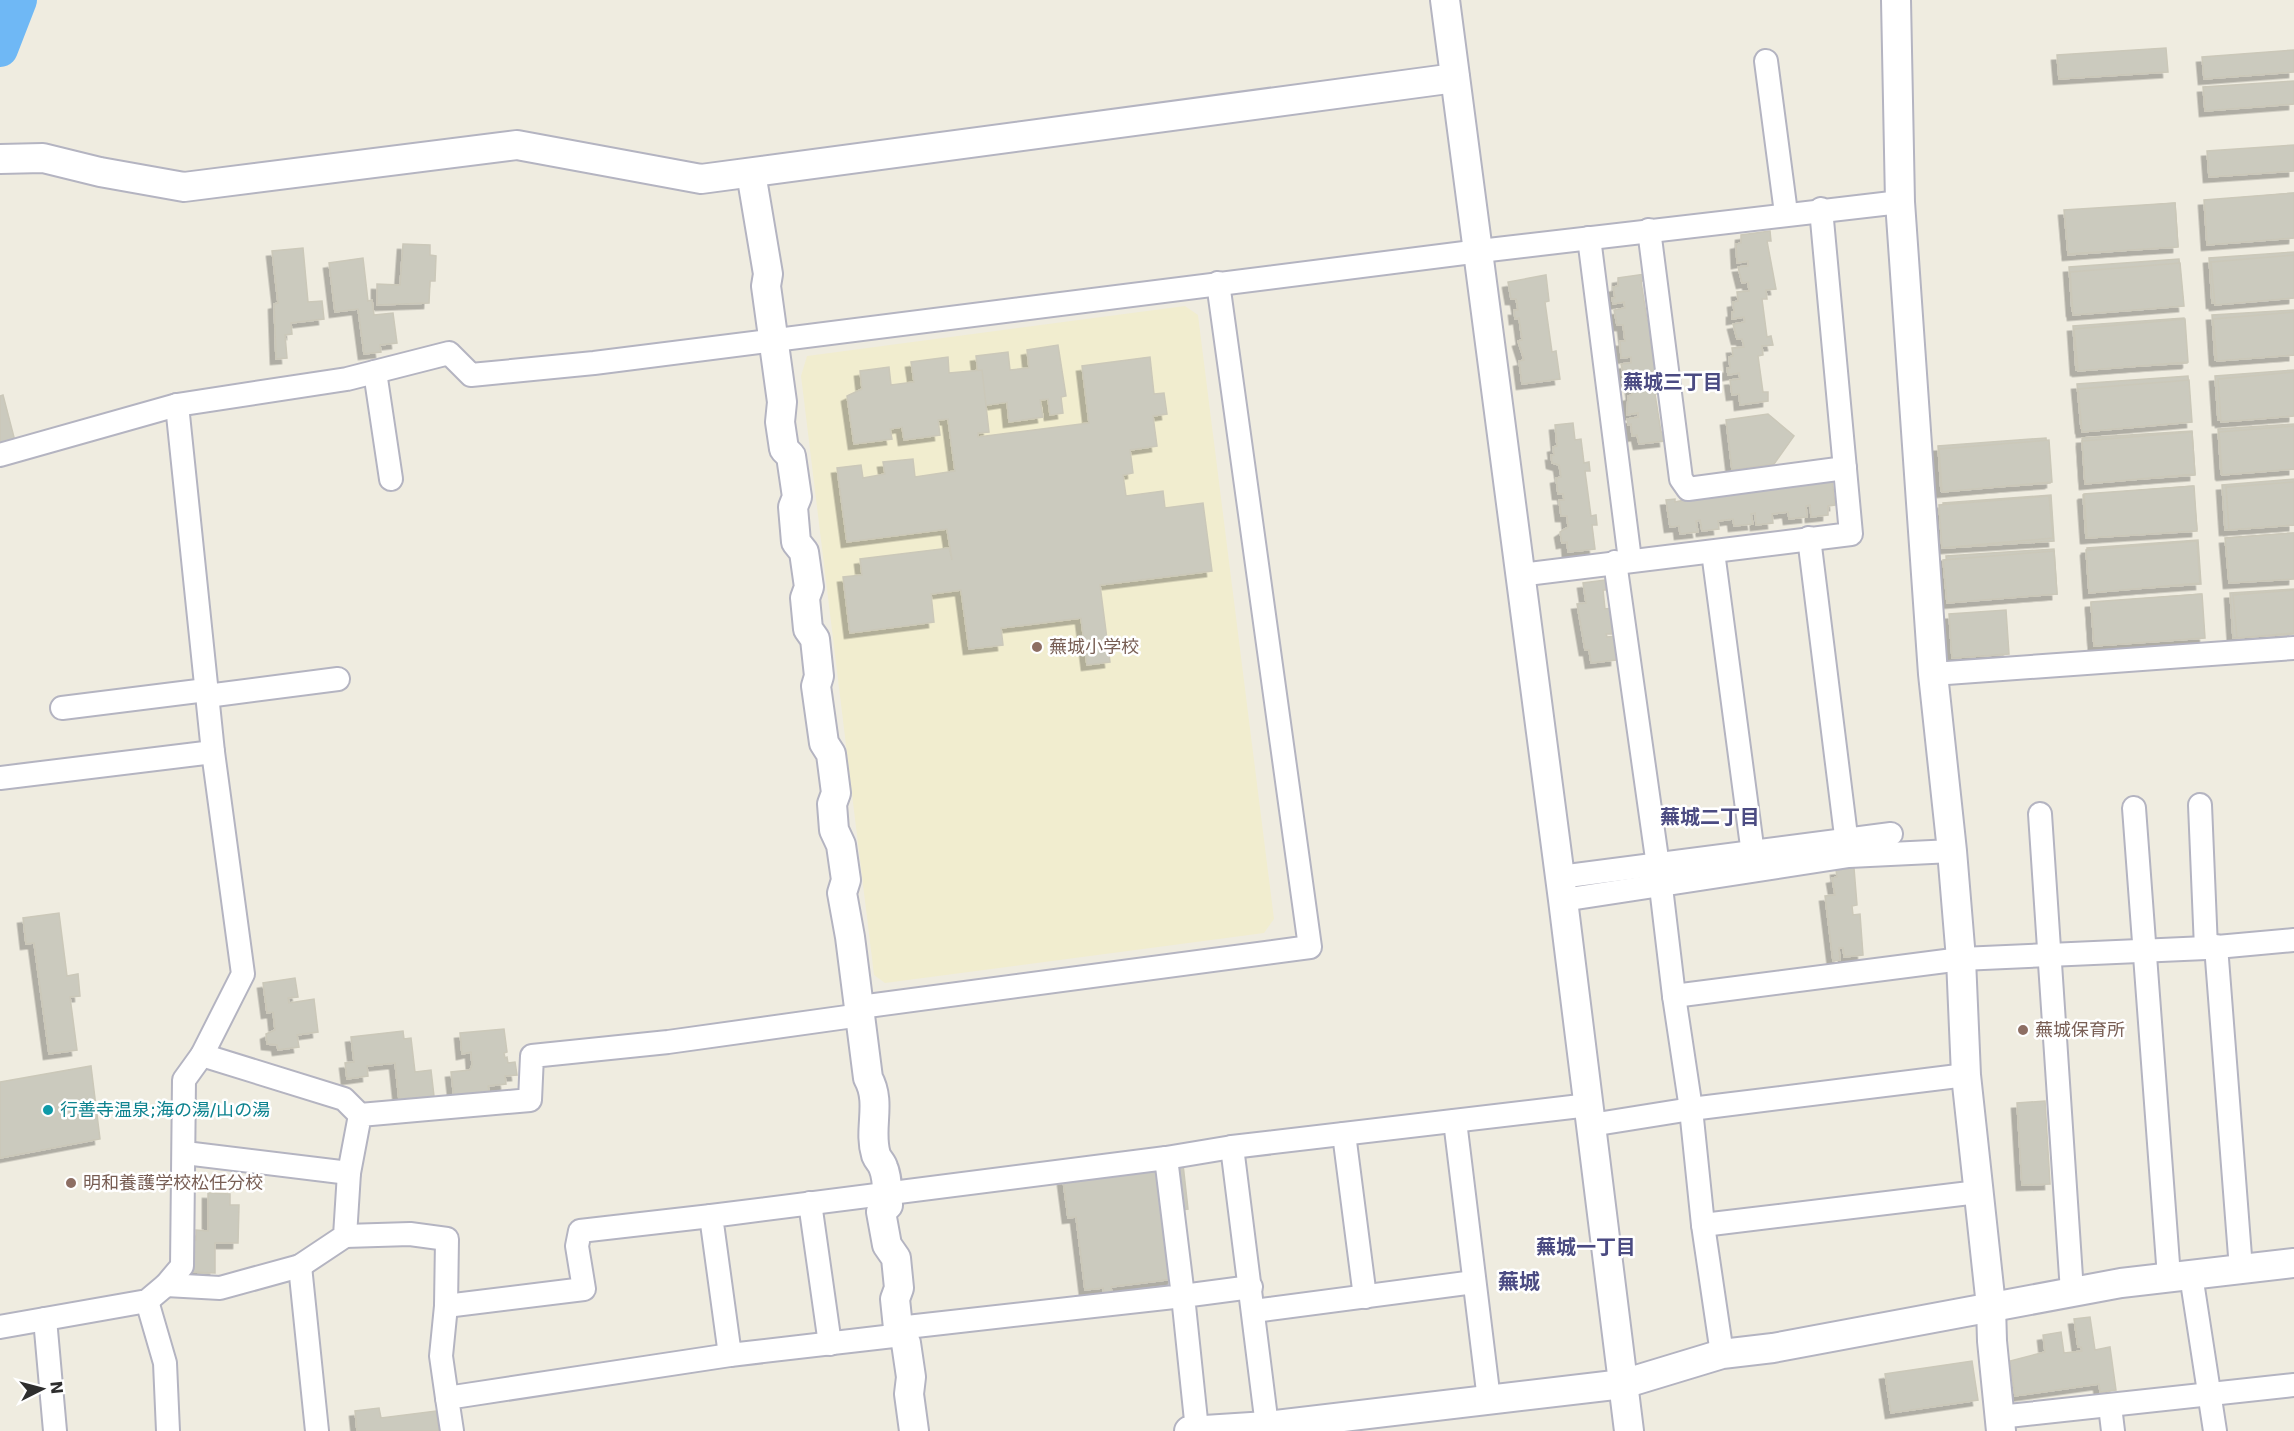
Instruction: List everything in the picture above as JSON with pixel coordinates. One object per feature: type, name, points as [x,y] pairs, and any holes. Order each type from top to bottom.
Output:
[{"type":"street","points":[[1445,0],[1480,251],[1629,1431]]},
{"type":"street","points":[[1896,0],[1900,202],[1932,674],[1952,851],[1961,959],[1966,1075],[1991,1306],[2000,1424],[2110,1406],[2294,1385]]},
{"type":"street","points":[[1766,60],[1786,213]]},
{"type":"street","points":[[0,159],[43,158],[100,172],[184,187],[517,145],[701,179],[1455,78]]},
{"type":"street","points":[[751,173],[768,274],[766,286],[782,402],[780,422],[784,448],[791,456],[797,497],[793,507],[796,542],[804,552],[809,587],[805,598],[808,629],[815,639],[819,676],[816,686],[824,743],[831,754],[836,793],[832,804],[834,830],[842,845],[846,880],[842,893],[843,903],[868,1078],[873,1087],[876,1116],[872,1124],[876,1155],[884,1168],[888,1204],[881,1212],[887,1245],[896,1258],[899,1288],[896,1299],[900,1332],[906,1343],[911,1377],[909,1394],[914,1431]]},
{"type":"street","points":[[0,455],[177,405],[347,380],[449,353],[471,375],[775,341],[1218,283],[1786,213],[1900,202]]},
{"type":"street","points":[[1520,575],[1851,534],[1821,209]]},
{"type":"street","points":[[1649,230],[1681,479],[1688,489],[1845,468]]},
{"type":"street","points":[[1589,238],[1623,561],[1674,996],[1691,1109],[1703,1225],[1722,1354]]},
{"type":"street","points":[[360,1115],[530,1100],[531,1056],[668,1042],[860,1011],[1310,947],[1218,283]]},
{"type":"street","points":[[375,372],[391,479]]},
{"type":"street","points":[[0,1327],[147,1301],[166,1285],[182,1266],[184,1080],[202,1055],[243,974],[213,752],[177,405]]},
{"type":"street","points":[[1809,538],[1848,847]]},
{"type":"street","points":[[1713,552],[1754,861]]},
{"type":"street","points":[[1932,674],[2294,648]]},
{"type":"street","points":[[62,708],[338,679]]},
{"type":"street","points":[[0,778],[213,752]]},
{"type":"street","points":[[2200,805],[2241,1269]]},
{"type":"street","points":[[2134,808],[2146,950],[2180,1276],[2209,1395],[2215,1431]]},
{"type":"street","points":[[2040,814],[2072,1292]]},
{"type":"street","points":[[1562,889],[1848,847],[1891,834]]},
{"type":"street","points":[[1848,847],[1952,851]]},
{"type":"street","points":[[1674,996],[1961,959],[2211,947],[2294,940]]},
{"type":"street","points":[[202,1055],[344,1099],[360,1115]]},
{"type":"street","points":[[446,1306],[584,1289],[577,1246],[580,1231],[1455,1120],[1691,1109],[1966,1075]]},
{"type":"street","points":[[345,1236],[349,1173],[360,1115]]},
{"type":"street","points":[[1455,1120],[1489,1400]]},
{"type":"street","points":[[1344,1134],[1365,1297]]},
{"type":"street","points":[[1232,1147],[1268,1426]]},
{"type":"street","points":[[185,1153],[349,1173]]},
{"type":"street","points":[[1166,1158],[1183,1296],[1193,1430],[1268,1426],[1623,1384],[1722,1354],[1773,1348],[2072,1292],[2180,1276],[2294,1263]]},
{"type":"street","points":[[1703,1225],[1978,1192]]},
{"type":"street","points":[[810,1203],[830,1344]]},
{"type":"street","points":[[711,1216],[730,1355]]},
{"type":"street","points":[[166,1285],[220,1288],[300,1266],[345,1236],[410,1234],[447,1239],[446,1306],[441,1356],[452,1431]]},
{"type":"street","points":[[300,1266],[317,1431]]},
{"type":"street","points":[[1254,1311],[1474,1282]]},
{"type":"street","points":[[447,1398],[730,1355],[830,1344],[900,1332],[1251,1287]]},
{"type":"street","points":[[147,1301],[165,1363],[168,1431]]},
{"type":"street","points":[[45,1319],[55,1431]]},
{"type":"street","points":[[2110,1406],[2113,1431]]},
{"type":"shaded area","name":"蕪城小学校","points":[[1185,306],[1198,315],[1274,919],[1264,933],[885,983],[874,975],[801,376],[807,356]]},
{"type":"building","points":[[2166,48],[2168,72],[2059,79],[2057,55]]},
{"type":"building","points":[[2294,50],[2294,72],[2204,79],[2202,57]]},
{"type":"building","points":[[2294,81],[2294,104],[2205,111],[2203,87]]},
{"type":"building","points":[[2294,145],[2294,171],[2209,177],[2207,151]]},
{"type":"building","points":[[2294,193],[2294,236],[2208,244],[2205,201]]},
{"type":"building","points":[[2294,193],[2294,238],[2207,245],[2204,200]]},
{"type":"building","points":[[2175,203],[2178,246],[2068,255],[2065,212]]},
{"type":"building","points":[[2175,203],[2178,247],[2068,254],[2064,210]]},
{"type":"building","points":[[1770,231],[1771,241],[1767,241],[1776,289],[1766,290],[1767,299],[1762,299],[1767,337],[1771,336],[1773,345],[1762,346],[1763,355],[1758,356],[1763,392],[1768,392],[1768,401],[1740,405],[1739,394],[1732,395],[1730,380],[1740,379],[1739,373],[1728,375],[1727,368],[1730,368],[1729,357],[1733,356],[1732,348],[1744,347],[1742,339],[1737,339],[1733,324],[1745,322],[1744,317],[1732,319],[1733,302],[1738,301],[1737,292],[1749,291],[1748,282],[1742,283],[1738,267],[1748,266],[1748,261],[1737,263],[1736,244],[1741,243],[1741,235]]},
{"type":"building","points":[[403,244],[430,245],[430,255],[436,256],[435,281],[430,281],[429,303],[377,305],[377,284],[400,285]]},
{"type":"building","points":[[303,248],[308,302],[322,301],[324,319],[291,323],[292,334],[285,335],[287,358],[276,359],[274,304],[278,303],[272,251]]},
{"type":"building","points":[[2294,252],[2294,297],[2212,303],[2209,258]]},
{"type":"building","points":[[2294,255],[2294,298],[2215,305],[2211,262]]},
{"type":"building","points":[[363,258],[368,301],[372,300],[374,315],[393,313],[397,343],[380,345],[381,352],[364,354],[358,309],[335,312],[329,263]]},
{"type":"building","points":[[2179,259],[2183,303],[2072,311],[2069,267]]},
{"type":"building","points":[[2180,263],[2184,306],[2073,315],[2070,272]]},
{"type":"building","points":[[1645,274],[1646,281],[1641,281],[1647,320],[1650,320],[1653,339],[1650,340],[1660,393],[1655,394],[1661,432],[1664,432],[1665,441],[1639,444],[1637,435],[1632,436],[1631,424],[1628,425],[1627,419],[1638,417],[1638,413],[1627,415],[1628,396],[1632,395],[1630,380],[1625,381],[1621,364],[1631,363],[1631,357],[1621,358],[1620,341],[1625,341],[1623,325],[1617,325],[1614,310],[1625,308],[1624,302],[1613,304],[1612,298],[1615,298],[1613,287],[1618,286],[1618,278]]},
{"type":"building","points":[[1546,275],[1549,301],[1545,302],[1552,352],[1556,351],[1560,379],[1522,384],[1519,361],[1524,360],[1518,341],[1522,340],[1519,318],[1515,319],[1514,310],[1518,310],[1516,299],[1511,299],[1508,282]]},
{"type":"building","points":[[2294,310],[2294,355],[2215,360],[2212,315]]},
{"type":"building","points":[[2294,312],[2294,355],[2217,361],[2213,319]]},
{"type":"building","points":[[2184,318],[2187,363],[2076,370],[2073,326]]},
{"type":"building","points":[[2185,319],[2188,362],[2078,371],[2074,329]]},
{"type":"building","points":[[1058,345],[1066,396],[1061,397],[1063,413],[1050,415],[1048,399],[1040,400],[1043,417],[1009,422],[1007,402],[982,406],[976,356],[1008,352],[1010,370],[1029,368],[1027,350]]},
{"type":"building","points":[[948,357],[949,373],[982,370],[989,432],[978,433],[978,437],[1089,423],[1082,366],[1150,357],[1154,394],[1164,393],[1167,414],[1153,416],[1157,446],[1130,450],[1133,473],[1123,475],[1126,496],[1163,491],[1165,508],[1203,503],[1212,571],[1100,585],[1110,662],[1087,665],[1081,618],[1001,628],[1003,645],[969,649],[961,590],[931,594],[934,622],[850,633],[843,577],[862,575],[860,559],[949,548],[952,560],[947,529],[847,542],[837,468],[861,465],[863,478],[885,474],[883,462],[913,459],[915,477],[955,471],[948,419],[938,420],[940,435],[904,440],[902,427],[890,429],[892,439],[854,444],[847,396],[862,389],[860,371],[889,367],[891,385],[914,382],[911,362]]},
{"type":"building","points":[[2294,370],[2294,415],[2218,420],[2215,376]]},
{"type":"building","points":[[2294,372],[2294,416],[2221,422],[2218,379]]},
{"type":"building","points":[[2188,376],[2191,420],[2081,428],[2077,384]]},
{"type":"building","points":[[2189,380],[2192,422],[2082,432],[2078,389]]},
{"type":"building","points":[[3,395],[16,445],[0,449],[0,396]]},
{"type":"building","points":[[1768,414],[1794,436],[1774,464],[1732,470],[1726,420]]},
{"type":"building","points":[[1573,423],[1575,440],[1581,439],[1584,463],[1589,462],[1590,471],[1585,471],[1591,516],[1596,515],[1597,525],[1592,525],[1595,549],[1568,552],[1567,542],[1562,543],[1560,532],[1568,527],[1567,516],[1561,516],[1559,500],[1564,500],[1563,494],[1558,494],[1556,478],[1561,477],[1559,465],[1552,463],[1551,455],[1554,455],[1553,447],[1557,446],[1555,425]]},
{"type":"building","points":[[2294,424],[2294,469],[2221,474],[2218,429]]},
{"type":"building","points":[[2294,426],[2294,469],[2222,475],[2219,432]]},
{"type":"building","points":[[2192,431],[2195,475],[2085,483],[2082,438]]},
{"type":"building","points":[[2192,432],[2195,474],[2085,484],[2082,441]]},
{"type":"building","points":[[2046,438],[2050,483],[1941,491],[1938,446]]},
{"type":"building","points":[[2049,440],[2052,482],[1942,492],[1939,449]]},
{"type":"building","points":[[1832,478],[1835,505],[1828,506],[1828,515],[1811,517],[1810,505],[1806,506],[1807,517],[1789,519],[1788,512],[1772,514],[1773,523],[1756,525],[1755,513],[1751,514],[1753,524],[1734,526],[1733,519],[1718,521],[1719,529],[1702,531],[1700,520],[1696,521],[1698,532],[1680,534],[1679,526],[1670,527],[1666,500],[1675,499],[1675,502],[1708,495],[1708,498],[1818,480],[1818,483]]},
{"type":"building","points":[[2294,479],[2294,525],[2225,530],[2222,485]]},
{"type":"building","points":[[2294,482],[2294,525],[2229,530],[2226,487]]},
{"type":"building","points":[[2193,486],[2197,529],[2086,538],[2083,495]]},
{"type":"building","points":[[2194,486],[2197,531],[2087,538],[2084,494]]},
{"type":"building","points":[[2051,495],[2054,541],[1946,548],[1943,503]]},
{"type":"building","points":[[2049,496],[2053,538],[1942,548],[1939,505]]},
{"type":"building","points":[[2294,533],[2294,576],[2231,581],[2228,538]]},
{"type":"building","points":[[2294,533],[2294,579],[2229,583],[2225,538]]},
{"type":"building","points":[[2198,540],[2201,584],[2090,592],[2087,548]]},
{"type":"building","points":[[2197,541],[2200,583],[2089,593],[2086,550]]},
{"type":"building","points":[[2054,549],[2057,594],[1949,602],[1946,556]]},
{"type":"building","points":[[2054,551],[2057,594],[1947,603],[1943,560]]},
{"type":"building","points":[[1605,580],[1606,590],[1603,590],[1605,609],[1612,608],[1614,620],[1611,620],[1612,634],[1606,634],[1607,637],[1616,636],[1616,660],[1591,663],[1589,650],[1585,650],[1577,604],[1586,603],[1583,583]]},
{"type":"building","points":[[2294,589],[2294,634],[2233,638],[2230,593]]},
{"type":"building","points":[[2294,590],[2294,633],[2237,638],[2233,595]]},
{"type":"building","points":[[2201,594],[2204,637],[2094,646],[2091,603]]},
{"type":"building","points":[[2202,594],[2205,638],[2094,646],[2091,602]]},
{"type":"building","points":[[2006,610],[2009,654],[1952,658],[1949,614]]},
{"type":"building","points":[[1854,868],[1857,905],[1852,906],[1853,915],[1860,914],[1863,955],[1844,957],[1843,948],[1839,948],[1840,960],[1833,961],[1825,896],[1835,895],[1832,878],[1837,877],[1836,870]]},
{"type":"building","points":[[59,913],[67,976],[78,974],[80,996],[70,997],[77,1050],[49,1054],[34,943],[26,944],[23,918]]},
{"type":"building","points":[[295,978],[298,997],[288,998],[289,1003],[314,999],[318,1032],[297,1035],[299,1047],[278,1050],[277,1045],[267,1044],[266,1034],[275,1030],[273,1012],[267,1013],[263,983]]},
{"type":"building","points":[[504,1029],[507,1052],[504,1053],[505,1058],[507,1057],[508,1063],[515,1062],[517,1075],[505,1076],[506,1084],[488,1086],[490,1095],[454,1099],[451,1072],[470,1070],[472,1065],[471,1052],[462,1054],[460,1033]]},
{"type":"building","points":[[403,1031],[404,1039],[411,1038],[415,1072],[431,1070],[434,1096],[399,1100],[395,1063],[367,1066],[368,1076],[347,1079],[345,1063],[354,1062],[351,1037]]},
{"type":"building","name":"行善寺温泉;海の湯/山の湯","points":[[91,1066],[100,1139],[0,1158],[0,1082]]},
{"type":"building","points":[[2045,1101],[2050,1184],[2022,1185],[2017,1103]]},
{"type":"building","points":[[1183,1164],[1188,1209],[1181,1210],[1173,1279],[1111,1287],[1112,1294],[1104,1295],[1103,1288],[1085,1290],[1076,1217],[1068,1218],[1063,1180]]},
{"type":"building","points":[[208,1193],[230,1194],[230,1205],[239,1205],[238,1243],[215,1243],[215,1273],[190,1272],[190,1240],[196,1240],[196,1230],[208,1231]]},
{"type":"building","points":[[2090,1317],[2095,1350],[2110,1347],[2116,1390],[2100,1392],[2099,1384],[2015,1396],[2010,1361],[2045,1352],[2043,1335],[2061,1332],[2064,1353],[2082,1351],[2081,1347],[2078,1347],[2074,1319]]},
{"type":"building","points":[[1972,1361],[1978,1400],[1891,1413],[1885,1374]]},
{"type":"building","points":[[379,1408],[381,1418],[436,1411],[439,1431],[357,1431],[355,1411]]},
{"type":"waterway","points":[[0,49],[19,0]]},
{"type":"place","name":"蕪城小学校","points":[[1037,647]]},
{"type":"place","name":"蕪城保育所","points":[[2023,1030]]},
{"type":"place","name":"行善寺温泉;海の湯/山の湯","points":[[48,1110]]},
{"type":"place","name":"明和養護学校松任分校","points":[[71,1183]]},
{"type":"district","name":"蕪城三丁目","points":[[1673,382]]},
{"type":"district","name":"蕪城二丁目","points":[[1710,817]]},
{"type":"district","name":"蕪城一丁目","points":[[1586,1247]]},
{"type":"district","name":"蕪城","points":[[1519,1282]]}]
